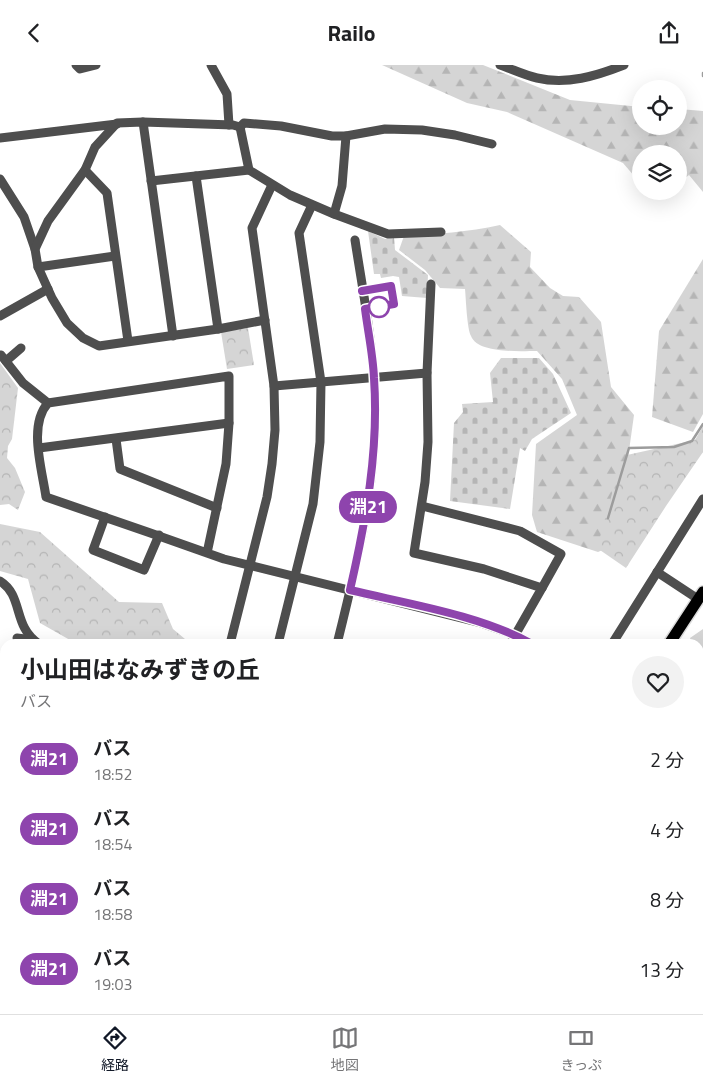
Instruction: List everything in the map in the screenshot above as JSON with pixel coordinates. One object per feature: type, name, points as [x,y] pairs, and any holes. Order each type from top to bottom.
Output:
[{"type":"main road","points":[[672,639],[701,595]]},
{"type":"street","points":[[76,65],[80,69],[96,65]]},
{"type":"street","points":[[211,65],[227,94],[229,125]]},
{"type":"street","points":[[500,65],[535,77],[558,81],[598,75],[624,65]]},
{"type":"street","points":[[143,122],[173,336]]},
{"type":"street","points":[[0,139],[117,123],[143,122],[240,127]]},
{"type":"street","points":[[35,249],[48,221],[85,170],[95,147],[117,123]]},
{"type":"street","points":[[240,127],[244,123],[281,126],[332,136],[346,136],[385,129],[422,129],[492,144]]},
{"type":"street","points":[[240,127],[249,170]]},
{"type":"street","points":[[334,214],[342,186],[346,136]]},
{"type":"street","points":[[85,170],[107,193],[114,255],[128,341]]},
{"type":"street","points":[[151,181],[249,170],[290,195],[388,234],[441,232]]},
{"type":"street","points":[[196,176],[218,329]]},
{"type":"street","points":[[0,179],[24,217],[35,249],[38,267],[48,289],[67,323],[83,338],[99,345],[173,336],[265,321]]},
{"type":"street","points":[[231,639],[251,566],[267,497],[272,464],[275,430],[274,386],[252,227],[272,185]]},
{"type":"street","points":[[279,639],[313,504],[320,442],[321,382],[299,233],[312,205]]},
{"type":"street","points":[[338,639],[366,520],[375,428],[374,377],[355,240]]},
{"type":"street","points":[[38,267],[114,255]]},
{"type":"street","points":[[432,284],[428,373],[428,441],[422,506],[414,553],[484,569],[542,588]]},
{"type":"street","points":[[362,291],[391,286],[394,304],[365,309]]},
{"type":"street","points":[[0,316],[48,289]]},
{"type":"street","points":[[21,348],[4,358],[23,383],[48,403]]},
{"type":"street","points":[[274,386],[428,373]]},
{"type":"street","points":[[207,553],[226,464],[229,423],[229,376],[48,403],[42,408],[36,431],[46,497],[207,553],[251,566],[472,620],[523,639]]},
{"type":"street","points":[[39,448],[229,423]]},
{"type":"street","points":[[116,439],[120,469],[217,507]]},
{"type":"street","points":[[615,639],[703,499]]},
{"type":"street","points":[[422,506],[520,531],[561,554],[513,639]]},
{"type":"street","points":[[105,517],[93,550],[144,570],[159,535]]},
{"type":"street","points":[[657,572],[701,595]]},
{"type":"street","points":[[0,581],[13,593],[21,623],[34,639]]},
{"type":"street","points":[[17,638],[22,639]]},
{"type":"green space","points":[[382,65],[483,65],[570,100],[632,106],[632,135],[687,135],[687,110],[703,111],[703,192],[689,175],[687,177],[687,145],[632,145],[632,174],[623,163],[507,112],[467,103]]},
{"type":"green space","points":[[500,225],[531,252],[530,267],[550,288],[563,296],[579,297],[601,322],[611,387],[634,415],[616,544],[598,552],[537,532],[532,515],[536,444],[577,415],[562,379],[537,351],[491,349],[475,342],[469,327],[465,289],[440,288],[425,270],[399,250],[404,236],[464,231]]},
{"type":"green space","points":[[368,231],[385,239],[394,237],[395,250],[428,275],[427,298],[402,296],[399,277],[381,278],[380,274],[374,274]]},
{"type":"green space","points":[[703,259],[703,414],[693,432],[652,417],[659,331]]},
{"type":"green space","points":[[248,328],[254,365],[227,369],[221,332]]},
{"type":"green space","points":[[501,358],[539,358],[553,374],[571,413],[532,439],[525,451],[520,448],[510,509],[450,501],[454,423],[463,412],[462,404],[493,402],[490,373]]},
{"type":"green space","points":[[0,363],[18,388],[12,439],[8,446],[7,458],[15,468],[25,492],[18,510],[9,504],[0,505]]},
{"type":"green space","points":[[703,426],[703,452],[626,568],[597,548],[613,490],[627,455],[695,440]]},
{"type":"green space","points":[[0,524],[40,532],[119,602],[162,603],[173,629],[185,639],[68,639],[40,623],[28,579],[0,571]]},
{"type":"green space","points":[[703,629],[703,639],[690,638]]},
{"type":"waterway","points":[[608,518],[629,448],[674,447],[692,441],[703,424]]},
{"type":"bus line","name":"淵21","points":[[362,291],[391,286],[394,304],[365,309],[374,377],[375,428],[370,496],[350,590],[443,612],[481,623],[523,639]]}]
